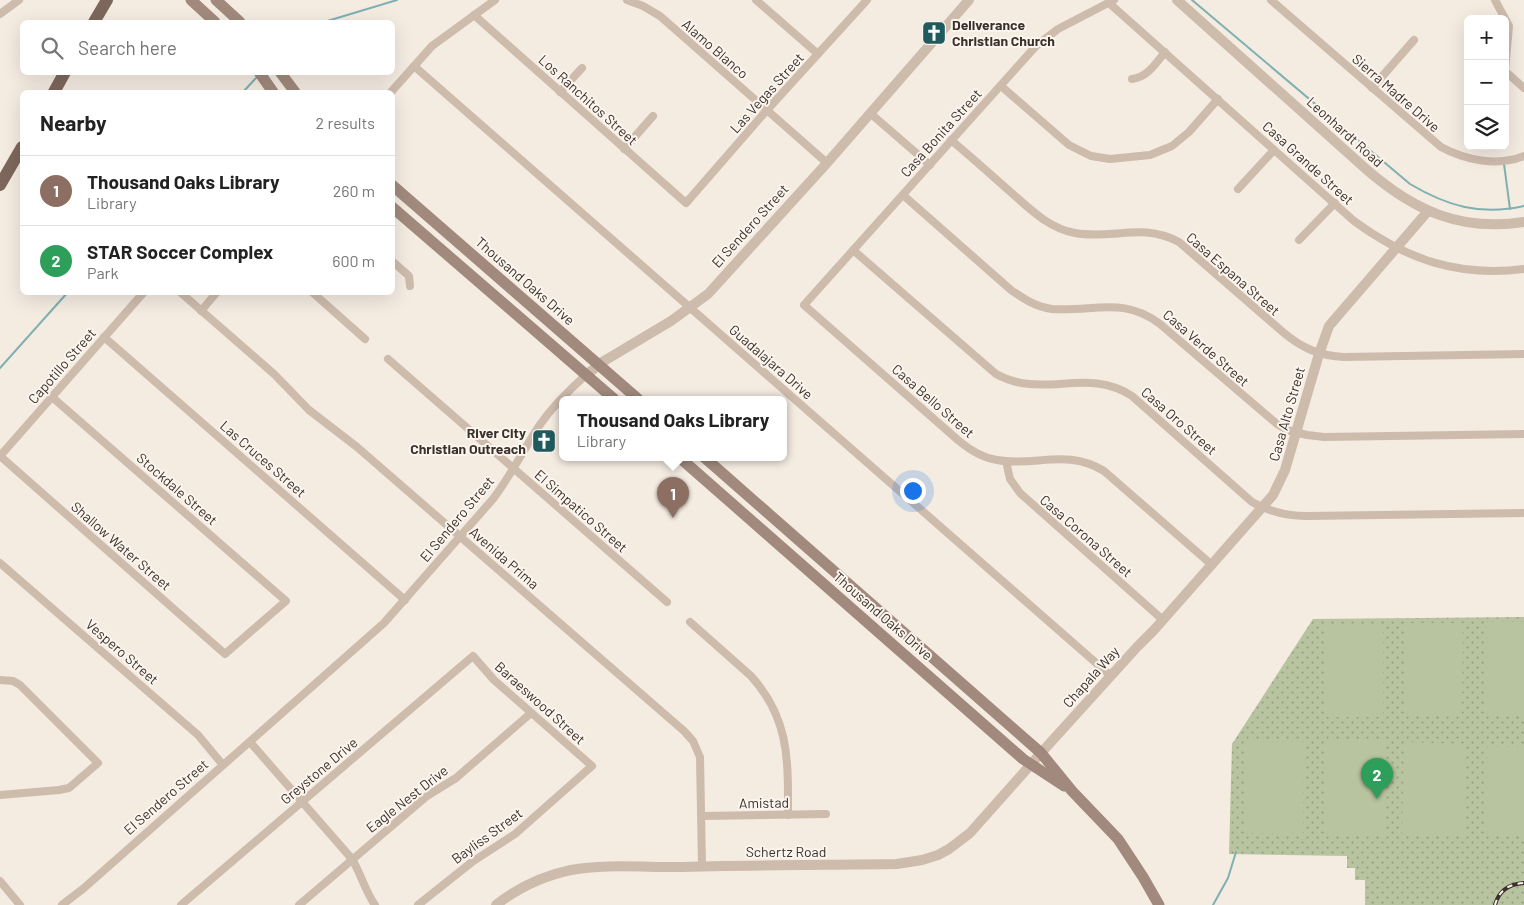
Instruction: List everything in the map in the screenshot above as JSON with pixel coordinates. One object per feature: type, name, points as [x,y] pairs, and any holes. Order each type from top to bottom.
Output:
[{"type":"main road","points":[[95,20],[107,0]]},
{"type":"main road","points":[[191,0],[213,20]]},
{"type":"main road","points":[[216,0],[238,20]]},
{"type":"main road","points":[[55,90],[63,75]]},
{"type":"main road","points":[[260,75],[272,90]]},
{"type":"main road","points":[[282,75],[294,90]]},
{"type":"main road","points":[[0,185],[20,150]]},
{"type":"main road","name":"Thousand Oaks Drive","points":[[395,188],[635,396]]},
{"type":"main road","points":[[395,209],[610,396]]},
{"type":"main road","name":"Thousand Oaks Drive","points":[[684,461],[1030,765],[1072,791]]},
{"type":"main road","name":"Thousand Oaks Drive","points":[[709,461],[1040,753],[1072,791],[1118,839],[1159,905]]},
{"type":"street","points":[[0,14],[19,0]]},
{"type":"street","points":[[393,90],[442,37],[495,0]]},
{"type":"street","name":"Alamo Blanco","points":[[628,0],[660,16],[827,163]]},
{"type":"street","points":[[756,0],[818,54]]},
{"type":"street","name":"Las Vegas Street","points":[[686,203],[766,110],[867,0]]},
{"type":"street","name":"El Sendero Street","points":[[563,396],[598,364],[665,325],[708,294],[827,163],[969,0]]},
{"type":"street","name":"Leonhardt Road","points":[[1176,0],[1377,179],[1406,199],[1446,218],[1494,225],[1524,222]]},
{"type":"street","name":"Sierra Madre Drive","points":[[1271,0],[1433,142],[1467,158],[1488,161],[1507,160],[1524,156]]},
{"type":"street","points":[[1495,0],[1509,26],[1506,60]]},
{"type":"street","name":"Casa Grande Street","points":[[1112,2],[1274,150],[1372,234],[1396,248],[1426,261],[1447,267],[1495,272],[1524,269]]},
{"type":"street","name":"Casa Bonita Street","points":[[804,304],[1045,38],[1058,29],[1112,2]]},
{"type":"street","name":"Los Ranchitos Street","points":[[474,15],[686,203]]},
{"type":"street","points":[[1372,88],[1414,40]]},
{"type":"street","points":[[1132,79],[1140,78],[1146,74],[1165,52]]},
{"type":"street","name":"Guadalajara Drive","points":[[414,66],[1111,676]]},
{"type":"street","points":[[560,92],[582,68]]},
{"type":"street","points":[[1509,75],[1524,88]]},
{"type":"street","points":[[1001,86],[1069,145],[1085,154],[1104,159],[1142,157],[1165,150],[1189,132],[1218,100]]},
{"type":"street","points":[[870,113],[930,165]]},
{"type":"street","points":[[624,149],[653,116]]},
{"type":"street","name":"Casa Espana Street","points":[[951,140],[1037,214],[1058,228],[1082,234],[1150,232],[1179,242],[1300,346],[1319,354],[1344,357],[1524,354]]},
{"type":"street","points":[[1238,189],[1274,150]]},
{"type":"street","name":"Casa Verde Street","points":[[903,195],[1011,290],[1024,299],[1044,308],[1052,309],[1110,306],[1144,313],[1160,324],[1264,414],[1277,424],[1296,432],[1324,437],[1524,434]]},
{"type":"street","points":[[1300,240],[1335,202]]},
{"type":"street","name":"Casa Alto Street","points":[[1163,620],[1272,495],[1282,479],[1326,333],[1334,320],[1428,210]]},
{"type":"street","name":"Casa Oro Street","points":[[853,250],[996,374],[1026,385],[1098,382],[1119,389],[1132,396],[1252,502],[1275,513],[1292,516],[1524,513]]},
{"type":"street","points":[[395,264],[409,276],[410,286]]},
{"type":"street","name":"Capotillo Street","points":[[0,456],[141,295]]},
{"type":"street","name":"Avenida Prima","points":[[183,295],[274,374],[309,410],[357,447],[684,731],[693,742],[700,758],[702,866]]},
{"type":"street","points":[[201,311],[214,295]]},
{"type":"street","points":[[315,295],[365,339]]},
{"type":"street","name":"Casa Bello Street","points":[[804,304],[959,441],[980,455],[1006,461],[1070,459],[1098,468],[1212,565]]},
{"type":"street","name":"Las Cruces Street","points":[[104,337],[405,600]]},
{"type":"street","name":"El Simpatico Street","points":[[388,359],[668,602]]},
{"type":"street","name":"Stockdale Street","points":[[52,397],[286,601],[225,654]]},
{"type":"street","name":"El Sendero Street","points":[[62,905],[84,888],[384,623],[493,499],[514,469],[539,426],[559,401]]},
{"type":"street","name":"Shallow Water Street","points":[[0,456],[225,654]]},
{"type":"street","name":"Casa Corona Street","points":[[1006,461],[1010,479],[1020,493],[1163,620]]},
{"type":"street","name":"Vespero Street","points":[[0,562],[198,735],[224,765]]},
{"type":"street","name":"Chapala Way","points":[[1040,753],[1163,620]]},
{"type":"street","points":[[690,622],[751,676],[760,686],[775,710],[787,751],[788,815]]},
{"type":"street","name":"Baraeswood Street","points":[[473,656],[494,680],[592,766]]},
{"type":"street","name":"Greystone Drive","points":[[181,905],[473,656]]},
{"type":"street","points":[[0,680],[13,681],[20,685],[98,763],[69,788],[0,795]]},
{"type":"street","name":"Eagle Nest Drive","points":[[299,905],[427,796],[456,778],[531,713]]},
{"type":"street","points":[[250,742],[352,860],[362,876],[368,894],[375,905]]},
{"type":"street","name":"Schertz Road","points":[[496,905],[534,881],[572,870],[590,868],[897,864],[922,860],[949,849],[970,833],[1040,753]]},
{"type":"street","name":"Bayliss Street","points":[[418,905],[472,862],[515,834],[592,766]]},
{"type":"street","name":"Amistad","points":[[702,816],[826,814]]},
{"type":"street","points":[[0,881],[20,905]]},
{"type":"green space","points":[[1524,617],[1524,905],[1365,905],[1365,880],[1355,880],[1355,868],[1347,868],[1347,856],[1229,854],[1232,744],[1313,619]]},
{"type":"green space","points":[[1487,622],[1524,622],[1524,715],[1486,715]]},
{"type":"green space","points":[[1405,623],[1463,623],[1462,716],[1404,716]]},
{"type":"green space","points":[[1325,624],[1383,624],[1383,717],[1325,717]]},
{"type":"green space","points":[[1245,741],[1304,742],[1303,834],[1244,833]]},
{"type":"green space","points":[[1324,741],[1384,741],[1384,836],[1325,836]]},
{"type":"green space","points":[[1404,742],[1466,744],[1464,836],[1402,835]]},
{"type":"green space","points":[[1487,747],[1524,747],[1524,836],[1486,836]]},
{"type":"waterway","points":[[331,20],[397,0]]},
{"type":"waterway","points":[[1192,0],[1410,184],[1437,198],[1465,207],[1493,210],[1524,206]]},
{"type":"waterway","points":[[245,90],[256,78]]},
{"type":"waterway","points":[[1504,164],[1510,209]]},
{"type":"waterway","points":[[0,368],[65,295]]},
{"type":"waterway","points":[[1213,905],[1228,878],[1236,852]]},
{"type":"railway","points":[[1495,905],[1499,895],[1505,889],[1509,886],[1524,883]]},
{"type":"place","name":"Deliverance Christian Church","points":[[934,33]]},
{"type":"place","name":"River City Christian Outreach","points":[[544,441]]},
{"type":"place","name":"Thousand Oaks Library","points":[[673,518]]},
{"type":"place","name":"STAR Soccer Complex","points":[[1377,799]]}]
